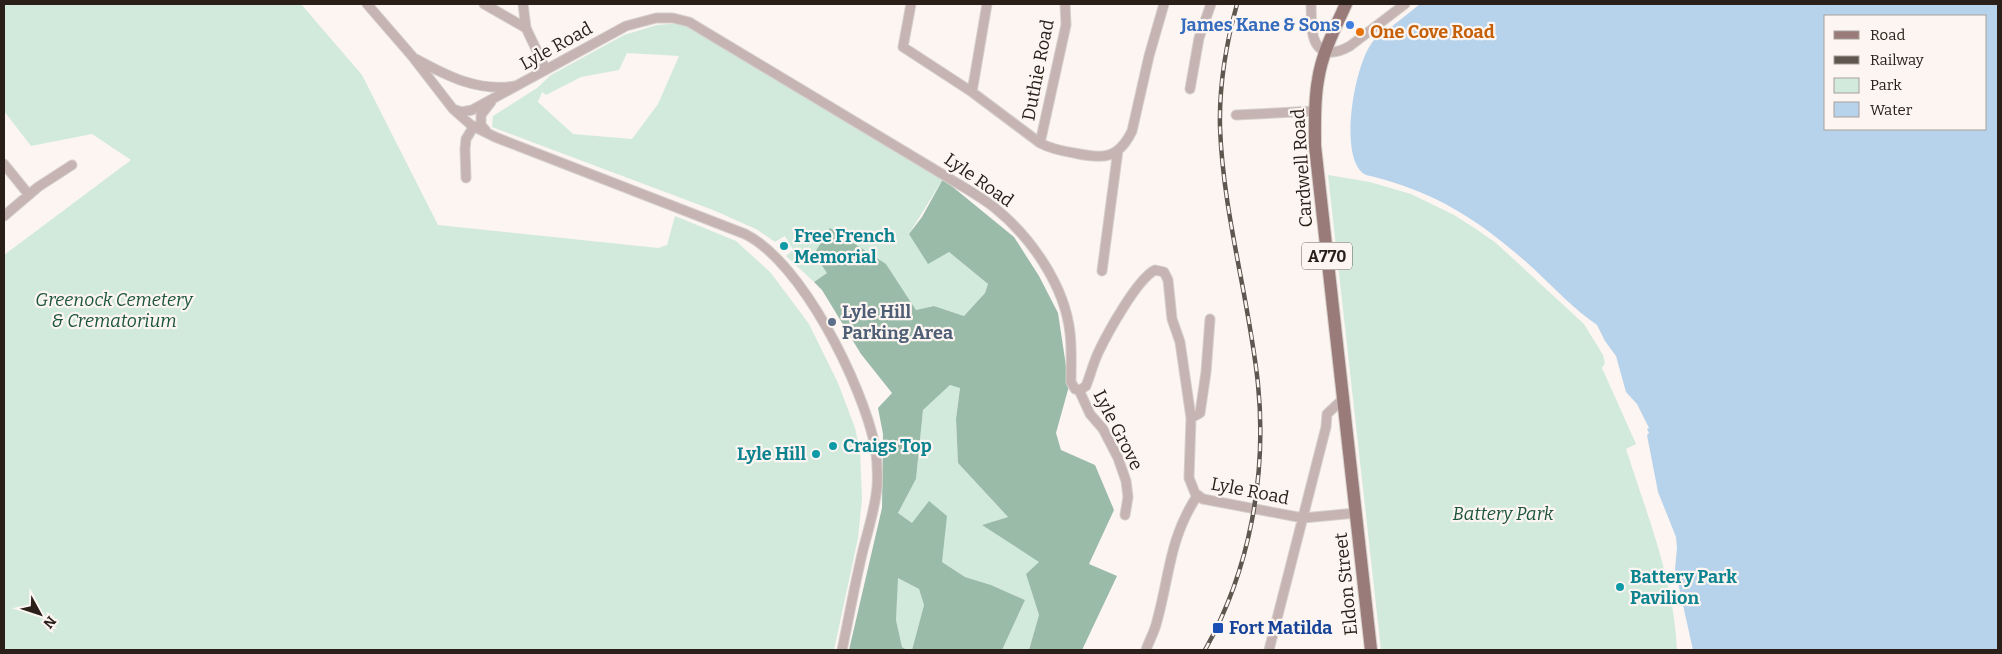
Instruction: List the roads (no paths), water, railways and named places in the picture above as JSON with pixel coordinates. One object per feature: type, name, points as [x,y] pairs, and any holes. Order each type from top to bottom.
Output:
[{"type":"main road","name":"Cardwell Road","points":[[1346,4],[1326,51],[1318,79],[1315,111],[1315,146],[1356,513]]},
{"type":"main road","name":"Eldon Street","points":[[1356,513],[1371,650]]},
{"type":"street","points":[[367,4],[412,56],[452,110],[474,126],[495,137],[752,237],[772,252],[784,265],[814,307],[844,358],[872,434],[877,461],[877,488],[873,514],[842,650]]},
{"type":"street","points":[[484,4],[526,28]]},
{"type":"street","points":[[523,4],[526,28],[546,70]]},
{"type":"street","points":[[911,4],[903,47],[972,92],[1040,143],[1094,158],[1107,157],[1118,150],[1126,142],[1132,131],[1149,56],[1164,4]]},
{"type":"street","points":[[972,92],[988,4]]},
{"type":"street","name":"Duthie Road","points":[[1040,143],[1066,25],[1065,4]]},
{"type":"street","points":[[1190,89],[1199,38],[1211,4]]},
{"type":"street","points":[[1311,4],[1315,43],[1326,51],[1337,52],[1350,46],[1406,4]]},
{"type":"street","name":"Lyle Road","points":[[452,110],[466,112],[493,100],[616,31],[647,20],[681,19],[708,31],[954,181],[982,199],[1006,218],[1035,251],[1054,281],[1068,322],[1071,382],[1074,389],[1079,390],[1086,386],[1098,354],[1116,321],[1142,281],[1150,273],[1164,272],[1168,280],[1172,319],[1184,359],[1190,418],[1188,478],[1197,496],[1204,499],[1304,518],[1356,513]]},
{"type":"street","points":[[412,56],[456,79]]},
{"type":"street","points":[[438,92],[438,83],[451,78],[486,87],[495,92],[493,100]]},
{"type":"street","points":[[486,87],[521,84]]},
{"type":"street","name":"Lyle Road","points":[[493,100],[481,115],[480,120],[484,129],[495,137]]},
{"type":"street","points":[[1236,114],[1315,111]]},
{"type":"street","points":[[466,178],[466,139],[474,126]]},
{"type":"street","points":[[1102,271],[1118,150]]},
{"type":"street","points":[[4,164],[28,195]]},
{"type":"street","points":[[4,216],[28,195],[72,165]]},
{"type":"street","points":[[1190,418],[1200,413],[1210,319]]},
{"type":"street","name":"Lyle Grove","points":[[1079,390],[1090,414],[1103,429],[1121,466],[1126,481],[1128,497],[1124,515]]},
{"type":"street","points":[[1269,650],[1304,518],[1326,427],[1327,414],[1344,398]]},
{"type":"street","points":[[1326,427],[1332,419],[1346,414]]},
{"type":"street","points":[[1146,650],[1157,622],[1176,536],[1186,513],[1197,496]]},
{"type":"water","points":[[1420,4],[1998,4],[1998,650],[1693,650],[1675,569],[1676,537],[1658,492],[1647,435],[1649,433],[1647,429],[1649,428],[1637,404],[1626,392],[1616,356],[1605,341],[1597,325],[1572,305],[1515,252],[1457,210],[1414,190],[1366,175],[1357,166],[1352,152],[1351,132],[1355,89],[1367,52],[1374,40],[1383,33],[1386,34],[1385,32]]},
{"type":"railway","points":[[1205,650],[1221,619],[1244,555],[1252,521],[1260,453],[1258,384],[1249,320],[1226,192],[1220,127],[1224,65],[1237,4]]},
{"type":"place","name":"James Kane & Sons","points":[[1350,25]]},
{"type":"place","name":"One Cove Road","points":[[1360,32]]},
{"type":"place","name":"Free French Memorial","points":[[784,246]]},
{"type":"place","name":"Lyle Hill Parking Area","points":[[832,322]]},
{"type":"place","name":"Craigs Top","points":[[833,446]]},
{"type":"place","name":"Lyle Hill","points":[[816,454]]},
{"type":"place","name":"Battery Park Pavilion","points":[[1620,587]]},
{"type":"place","name":"Fort Matilda","points":[[1218,628]]},
{"type":"park label","name":"Greenock Cemetery & Crematorium","points":[[114,310]]},
{"type":"park label","name":"Battery Park","points":[[1503,514]]}]
